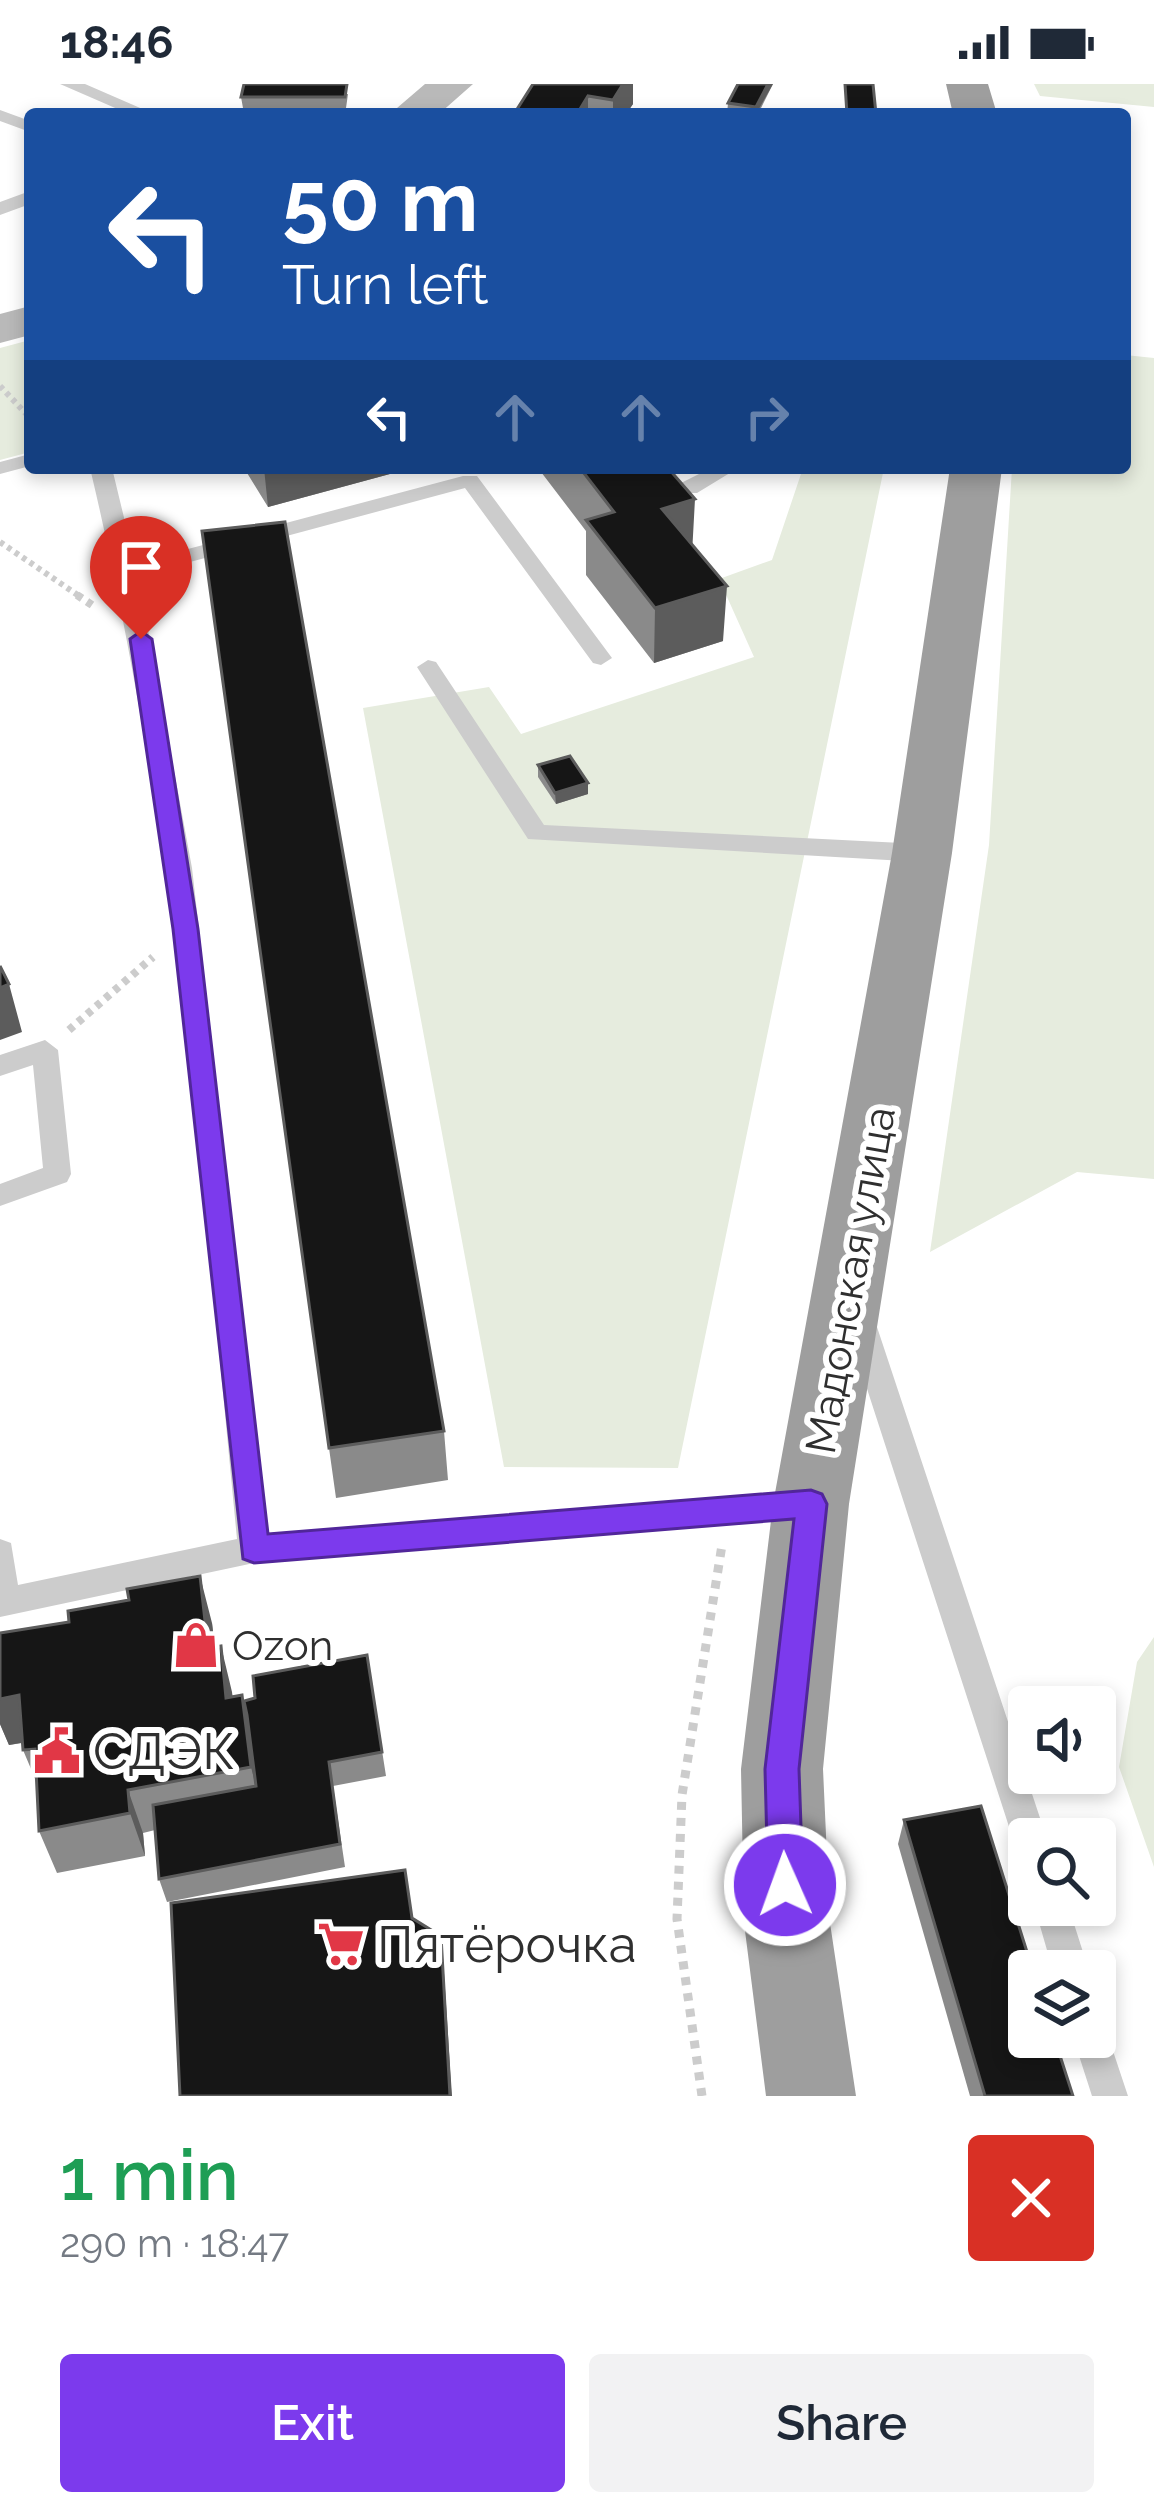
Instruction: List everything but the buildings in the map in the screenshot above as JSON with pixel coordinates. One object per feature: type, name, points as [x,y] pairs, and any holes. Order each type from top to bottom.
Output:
[{"type":"highway","name":"Мадонская улица","points":[[811,2096],[787,1923],[782,1769],[811,1504],[922,853],[975,474]]},
{"type":"main road","points":[[420,108],[452,84]]},
{"type":"lane","points":[[69,84],[131,108]]},
{"type":"lane","points":[[103,474],[129,572],[185,929],[254,1549]]},
{"type":"lane","points":[[689,488],[716,474]]},
{"type":"lane","points":[[129,572],[470,480],[602,658]]},
{"type":"lane","points":[[428,667],[537,833],[922,853]]},
{"type":"lane","points":[[0,1066],[45,1050],[57,1174],[0,1195]]},
{"type":"lane","points":[[850,1292],[1023,1818]]},
{"type":"lane","points":[[0,1553],[2,1602],[254,1549],[811,1504]]},
{"type":"lane","points":[[1098,2058],[1110,2096]]},
{"type":"path","points":[[0,386],[24,412]]},
{"type":"path","points":[[0,542],[141,639]]},
{"type":"path","points":[[45,1050],[185,929]]},
{"type":"path","points":[[702,2096],[676,1918],[682,1795],[727,1509]]},
{"type":"shaded area","points":[[1034,84],[1154,84],[1154,107],[1040,96]]},
{"type":"shaded area","points":[[24,342],[24,454],[0,460],[0,348]]},
{"type":"shaded area","points":[[1131,356],[1154,358],[1154,1179],[1077,1172],[930,1252],[989,845],[1012,474],[1131,474]]},
{"type":"shaded area","points":[[801,474],[883,474],[678,1468],[504,1467],[363,708],[489,687],[521,734],[754,657],[719,579],[772,560]]},
{"type":"shaded area","points":[[1154,1637],[1154,1867],[1119,1767],[1137,1662]]},
{"type":"place","name":"Ozon","points":[[196,1645]]},
{"type":"place","name":"СДЭК","points":[[57,1751]]},
{"type":"place","name":"Пятёрочка","points":[[341,1944]]},
{"type":"route","points":[[141,639],[185,929],[254,1549],[811,1504],[782,1769],[785,1885]]}]
